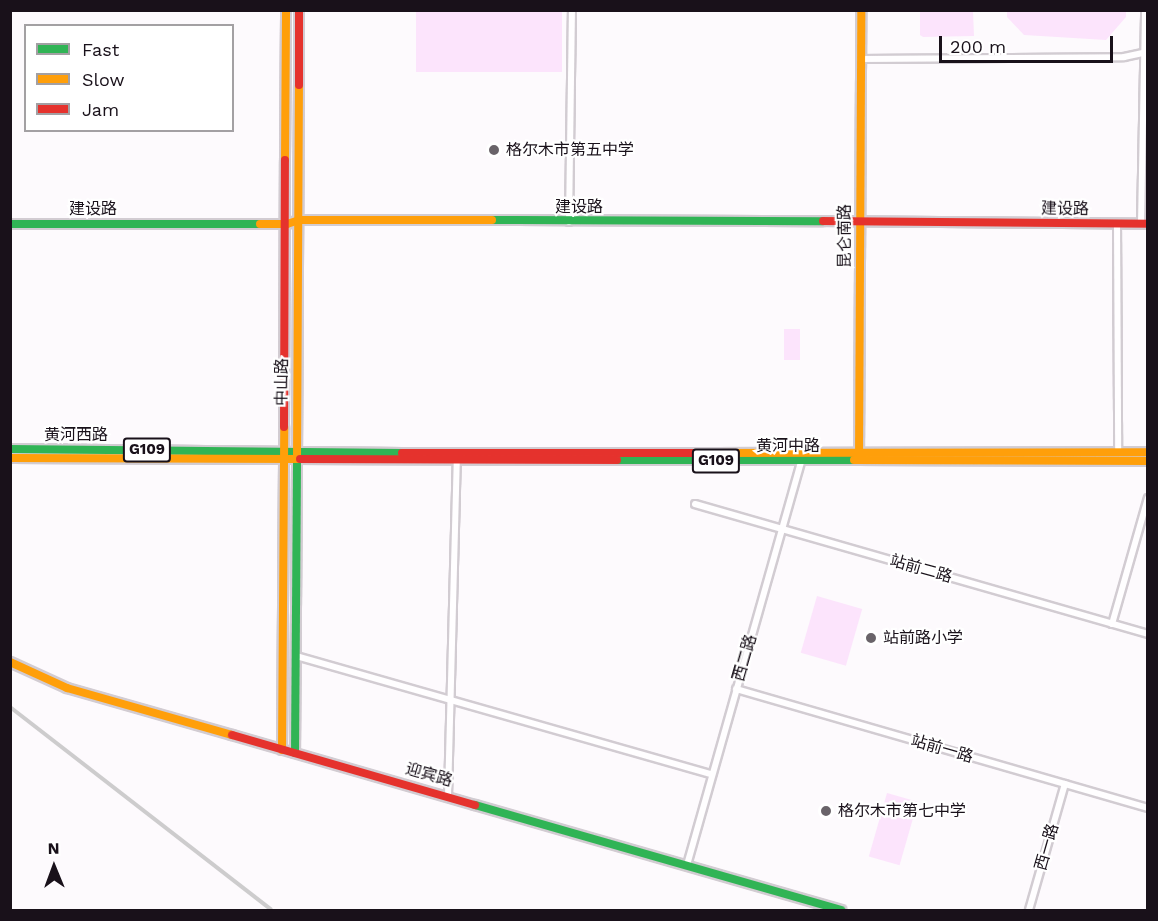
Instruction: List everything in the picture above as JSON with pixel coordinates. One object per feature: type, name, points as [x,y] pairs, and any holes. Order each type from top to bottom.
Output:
[{"type":"main road","name":"中山路","points":[[282,750],[287,224],[284,198],[286,10]]},
{"type":"main road","name":"中山路","points":[[295,753],[299,10]]},
{"type":"main road","name":"昆仑南路","points":[[859,456],[861,10]]},
{"type":"main road","name":"建设路","points":[[10,224],[287,224],[299,220],[861,221],[1144,225]]},
{"type":"main road","name":"黄河西路","points":[[10,449],[284,455]]},
{"type":"main road","name":"黄河中路","points":[[284,455],[859,456],[1148,452]]},
{"type":"main road","name":"黄河西路","points":[[10,458],[284,455]]},
{"type":"main road","name":"黄河中路","points":[[859,456],[1148,461]]},
{"type":"main road","name":"迎宾路","points":[[10,662],[32,674],[67,687],[841,910]]},
{"type":"street","points":[[569,222],[572,10]]},
{"type":"street","points":[[1144,10],[1144,225]]},
{"type":"street","points":[[860,58],[1124,57],[1145,52]]},
{"type":"street","points":[[1117,224],[1118,452]]},
{"type":"street","name":"西二路","points":[[687,865],[802,456]]},
{"type":"street","points":[[448,796],[457,457]]},
{"type":"street","points":[[1112,624],[1148,498]]},
{"type":"street","name":"站前二路","points":[[695,504],[1148,634]]},
{"type":"street","points":[[296,656],[711,774]]},
{"type":"street","name":"站前一路","points":[[736,689],[1148,808]]},
{"type":"street","name":"西一路","points":[[1029,910],[1065,784]]},
{"type":"shaded area","points":[[1126,10],[1126,17],[1106,40],[1024,35],[1007,17],[1007,11]]},
{"type":"shaded area","points":[[416,11],[562,11],[562,72],[416,72]]},
{"type":"shaded area","points":[[920,11],[973,11],[974,36],[923,37],[920,35]]},
{"type":"shaded area","points":[[784,329],[800,329],[800,360],[784,360]]},
{"type":"shaded area","points":[[817,596],[862,609],[846,666],[801,653]]},
{"type":"shaded area","points":[[887,793],[918,802],[900,865],[869,856]]},
{"type":"railway","points":[[10,707],[272,910]]},
{"type":"traffic: fast","points":[[492,220],[823,221]]},
{"type":"traffic: fast","points":[[10,224],[260,224]]},
{"type":"traffic: fast","points":[[10,449],[402,453]]},
{"type":"traffic: fast","points":[[295,753],[297,459]]},
{"type":"traffic: fast","points":[[617,460],[854,460]]},
{"type":"traffic: fast","points":[[475,805],[841,910]]},
{"type":"traffic: slow","points":[[285,160],[286,10]]},
{"type":"traffic: slow","points":[[859,457],[861,10]]},
{"type":"traffic: slow","points":[[297,459],[299,85]]},
{"type":"traffic: slow","points":[[260,224],[287,224],[299,220],[492,220]]},
{"type":"traffic: slow","points":[[282,750],[284,427]]},
{"type":"traffic: slow","points":[[707,453],[1148,452]]},
{"type":"traffic: slow","points":[[10,458],[300,459]]},
{"type":"traffic: slow","points":[[854,460],[1148,461]]},
{"type":"traffic: slow","points":[[10,662],[67,688],[232,735]]},
{"type":"traffic: jam","points":[[299,10],[299,85]]},
{"type":"traffic: jam","points":[[284,427],[285,160]]},
{"type":"traffic: jam","points":[[823,221],[1148,224]]},
{"type":"traffic: jam","points":[[402,453],[707,453]]},
{"type":"traffic: jam","points":[[300,459],[617,460]]},
{"type":"traffic: jam","points":[[232,735],[475,805]]},
{"type":"place","name":"格尔木市第五中学","points":[[494,150]]},
{"type":"place","name":"站前路小学","points":[[871,638]]},
{"type":"place","name":"格尔木市第七中学","points":[[826,811]]}]
